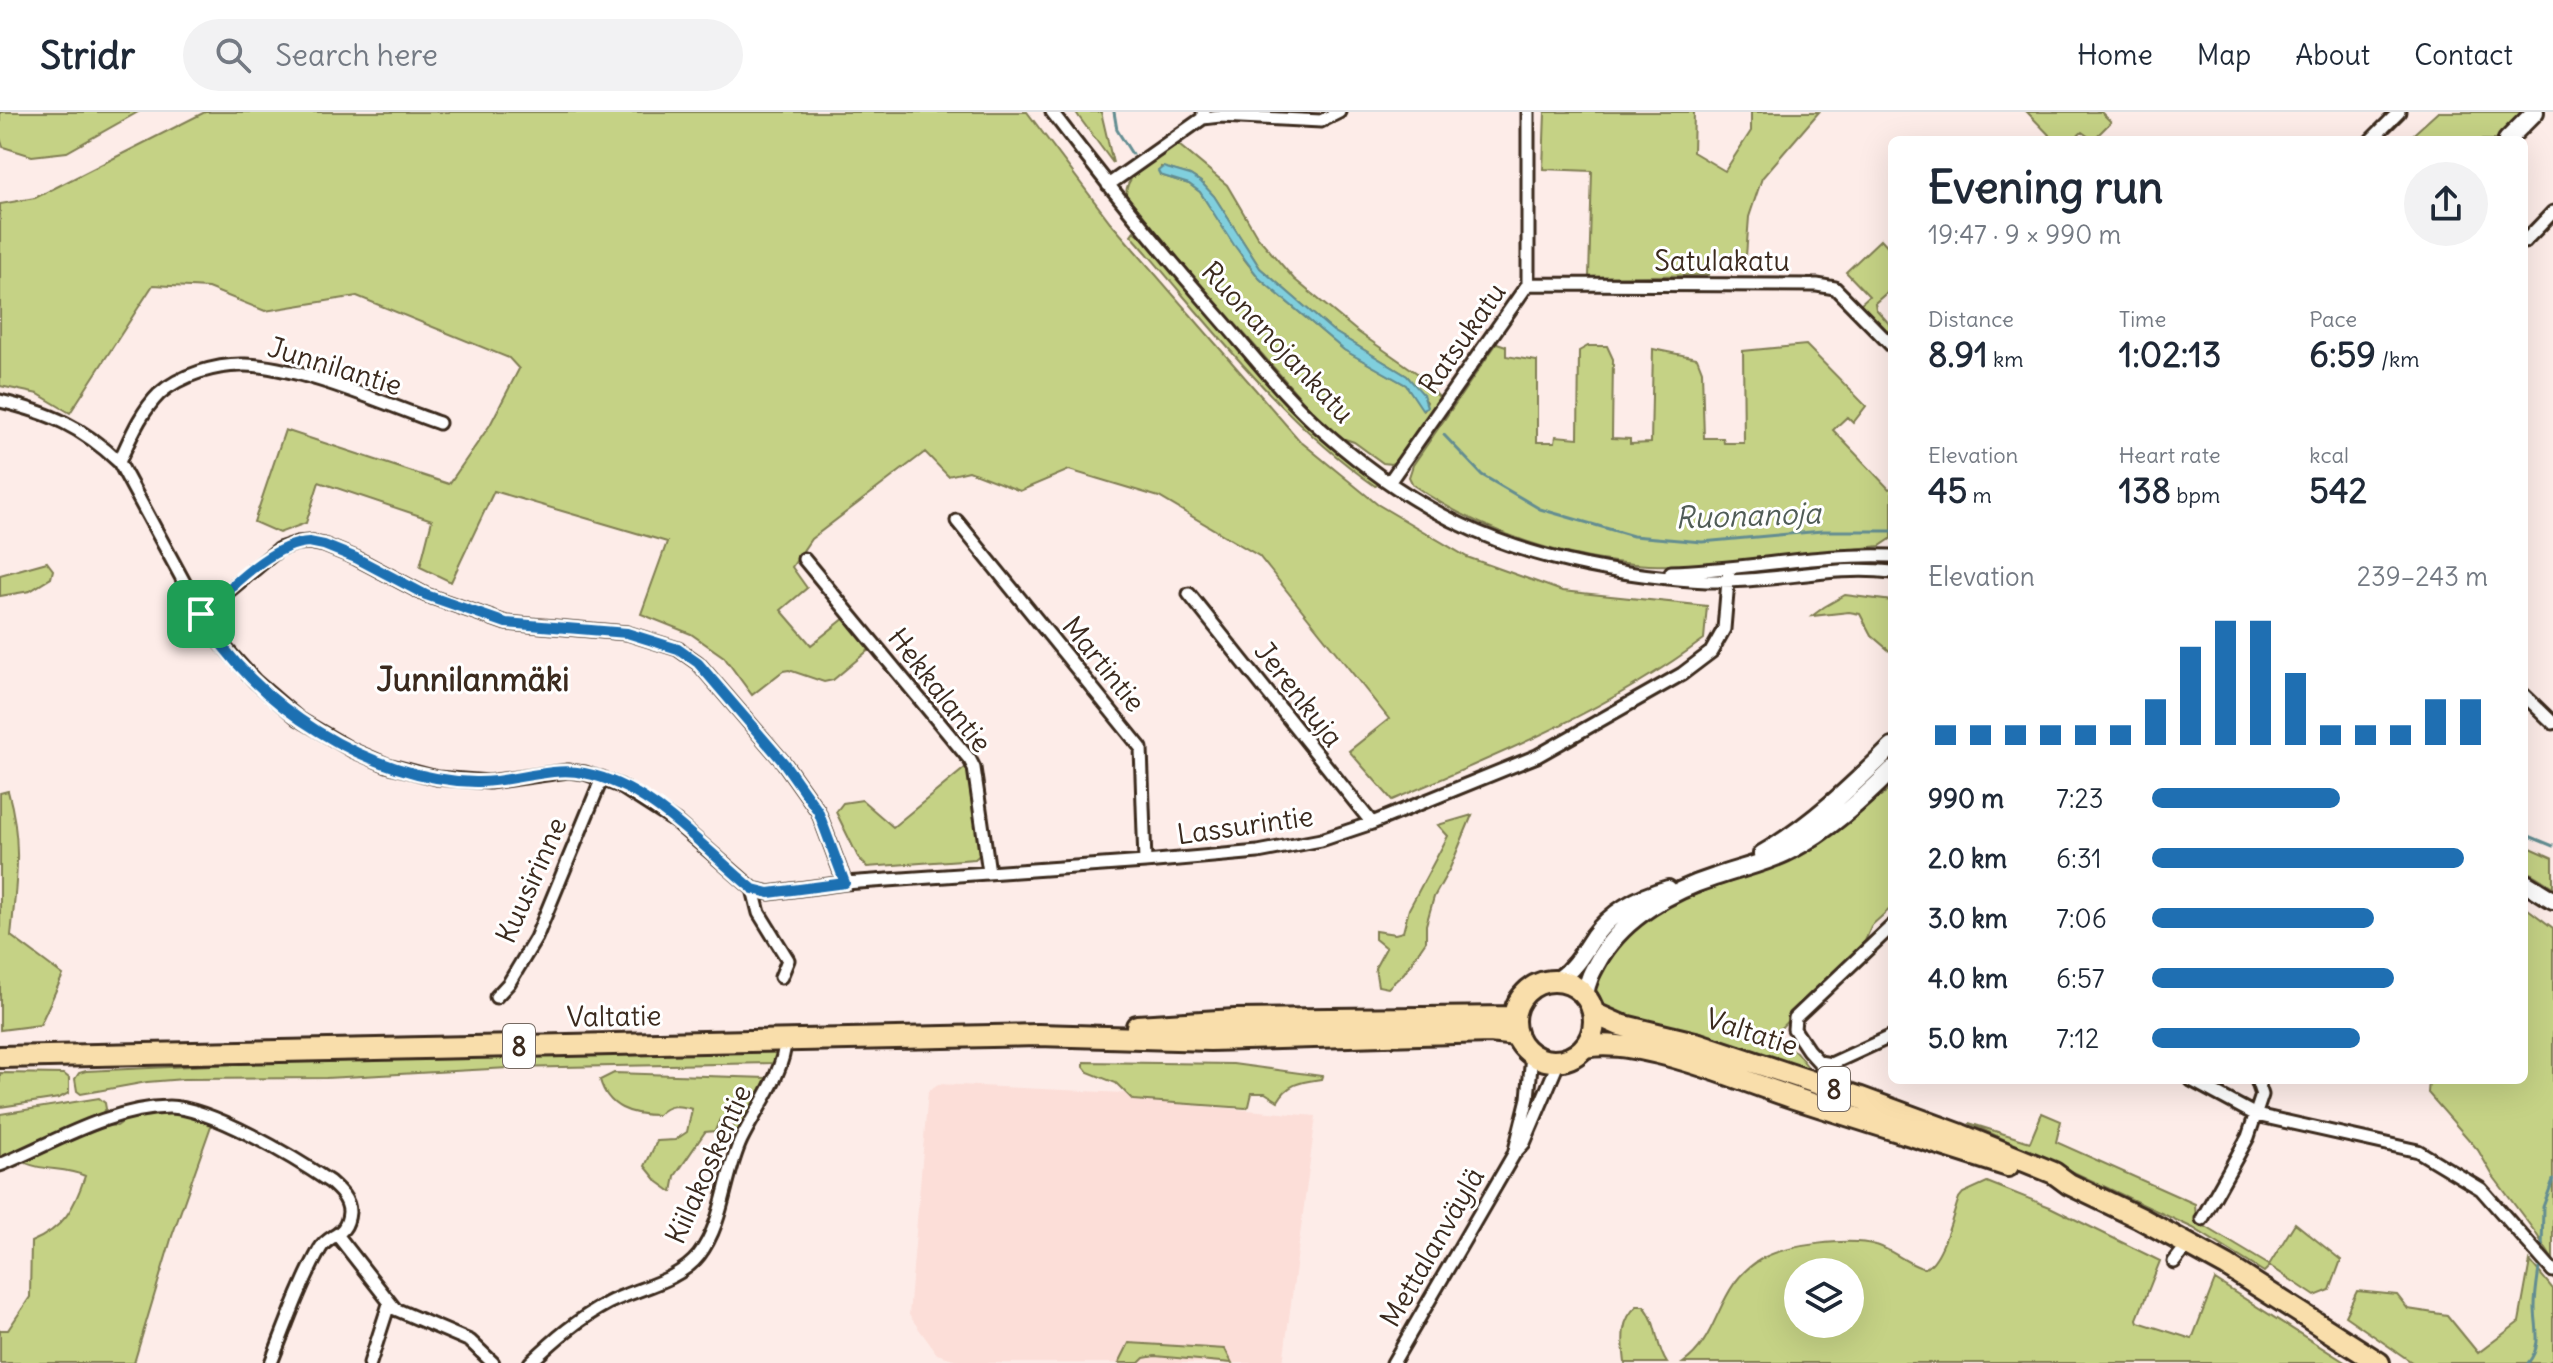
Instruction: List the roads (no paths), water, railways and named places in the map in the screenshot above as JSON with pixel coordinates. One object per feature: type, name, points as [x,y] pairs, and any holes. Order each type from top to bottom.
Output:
[{"type":"highway","name":"8","points":[[1558,980],[1572,984],[1589,1004]]},
{"type":"highway","points":[[1558,980],[1544,981],[1521,996],[1515,1026],[1532,1055],[1543,1060],[1559,1061]]},
{"type":"highway","points":[[1585,1047],[1594,1023],[1589,1004]]},
{"type":"highway","name":"Valtatie","points":[[1589,1004],[1620,1025],[1699,1044],[1883,1106],[2054,1173],[2069,1184],[2188,1244],[2379,1363]]},
{"type":"highway","name":"Valtatie","points":[[0,1057],[1038,1035],[1235,1020],[1515,1026]]},
{"type":"highway","name":"Valtatie","points":[[1585,1047],[1601,1044],[1616,1046],[1683,1061],[2050,1182],[2069,1184]]},
{"type":"highway","name":"8","points":[[1559,1061],[1585,1047]]},
{"type":"main road","points":[[2511,136],[2535,112]]},
{"type":"main road","points":[[1589,1004],[1589,975],[1616,933],[1636,916],[1788,838],[1861,778],[1888,751]]},
{"type":"main road","points":[[1558,980],[1575,966],[1596,934],[1618,912],[1638,899],[1762,862],[1793,849],[1847,811],[1888,774]]},
{"type":"main road","points":[[2528,884],[2553,900]]},
{"type":"street","name":"Ruonanojankatu","points":[[1052,112],[1167,258],[1317,424],[1390,481],[1442,514],[1495,539],[1540,555],[1611,571],[1671,578],[1729,575]]},
{"type":"street","points":[[1108,185],[1203,115],[1321,121],[1339,112]]},
{"type":"street","name":"Ratsukatu","points":[[1390,481],[1528,284],[1528,112]]},
{"type":"street","points":[[2375,136],[2399,112]]},
{"type":"street","points":[[2528,238],[2553,212]]},
{"type":"street","name":"Satulakatu","points":[[1528,284],[1802,285],[1835,288],[1888,342]]},
{"type":"street","name":"Junnilantie","points":[[119,462],[145,411],[168,387],[201,372],[242,364],[314,380],[439,423]]},
{"type":"street","points":[[0,401],[38,410],[69,424],[119,462],[211,632],[244,670],[299,719],[338,743],[387,765],[437,778],[472,782],[568,771],[602,778],[640,797],[676,822],[753,889],[759,913],[788,960],[781,977]]},
{"type":"street","name":"Martintie","points":[[957,521],[1141,748],[1145,862]]},
{"type":"street","points":[[201,614],[279,549],[309,542],[356,558],[426,595],[506,623],[627,633],[678,649],[698,663],[784,763],[818,811],[845,883]]},
{"type":"street","points":[[1729,575],[1836,557],[1888,555]]},
{"type":"street","name":"Hekkalantie","points":[[804,559],[970,760],[974,768],[989,872]]},
{"type":"street","points":[[1729,575],[1841,569],[1888,571]]},
{"type":"street","name":"Lassurintie","points":[[753,889],[769,893],[845,883],[1145,862],[1279,849],[1321,840],[1372,823],[1537,756],[1682,674],[1711,652],[1724,629],[1729,575]]},
{"type":"street","name":"Jerenkuja","points":[[1189,594],[1372,823]]},
{"type":"street","points":[[2528,699],[2553,723]]},
{"type":"street","name":"Kuusirinne","points":[[496,997],[509,983],[547,916],[602,778]]},
{"type":"street","points":[[1888,930],[1795,1018],[1794,1029],[1799,1040],[1819,1062],[1831,1064],[1888,1038]]},
{"type":"street","name":"Kiilakoskentie","points":[[530,1363],[559,1335],[593,1312],[611,1301],[666,1279],[697,1257],[721,1206],[739,1145],[780,1067],[785,1040]]},
{"type":"street","name":"Mettalanväylä","points":[[1514,1154],[1530,1089],[1532,1055]]},
{"type":"street","name":"Mettalanväylä","points":[[1393,1363],[1514,1154],[1524,1143],[1559,1061]]},
{"type":"street","points":[[2198,1084],[2256,1115],[2418,1151],[2481,1189],[2549,1266]]},
{"type":"street","points":[[2202,1219],[2248,1137],[2262,1095],[2258,1084]]},
{"type":"street","points":[[0,1165],[112,1118],[154,1108],[183,1108],[227,1123],[330,1182],[344,1197],[349,1208],[345,1227],[320,1248],[271,1363]]},
{"type":"street","points":[[338,1236],[389,1304],[406,1316],[470,1341],[493,1363]]},
{"type":"street","points":[[2174,1262],[2188,1244]]},
{"type":"street","points":[[370,1363],[389,1304]]},
{"type":"water","points":[[1163,167],[1190,175],[1201,182],[1214,196],[1260,268],[1333,331],[1407,376],[1423,394],[1427,407],[1422,409],[1406,385],[1344,350],[1260,279],[1200,192],[1189,184],[1160,175],[1158,171]]},
{"type":"waterway","name":"Ruonanoja","points":[[1114,112],[1117,130],[1132,154]]},
{"type":"waterway","name":"Ruonanoja","points":[[1444,435],[1482,475],[1540,509],[1633,536],[1702,542],[1822,531],[1888,531]]},
{"type":"waterway","name":"Ruonanoja","points":[[2528,836],[2553,846]]},
{"type":"waterway","name":"Ruonanoja","points":[[2542,1250],[2543,1207],[2553,1180]]},
{"type":"waterway","name":"Ruonanoja","points":[[2528,1363],[2537,1343],[2535,1301],[2540,1262]]},
{"type":"district","name":"Junnilanmäki","points":[[473,679]]}]
